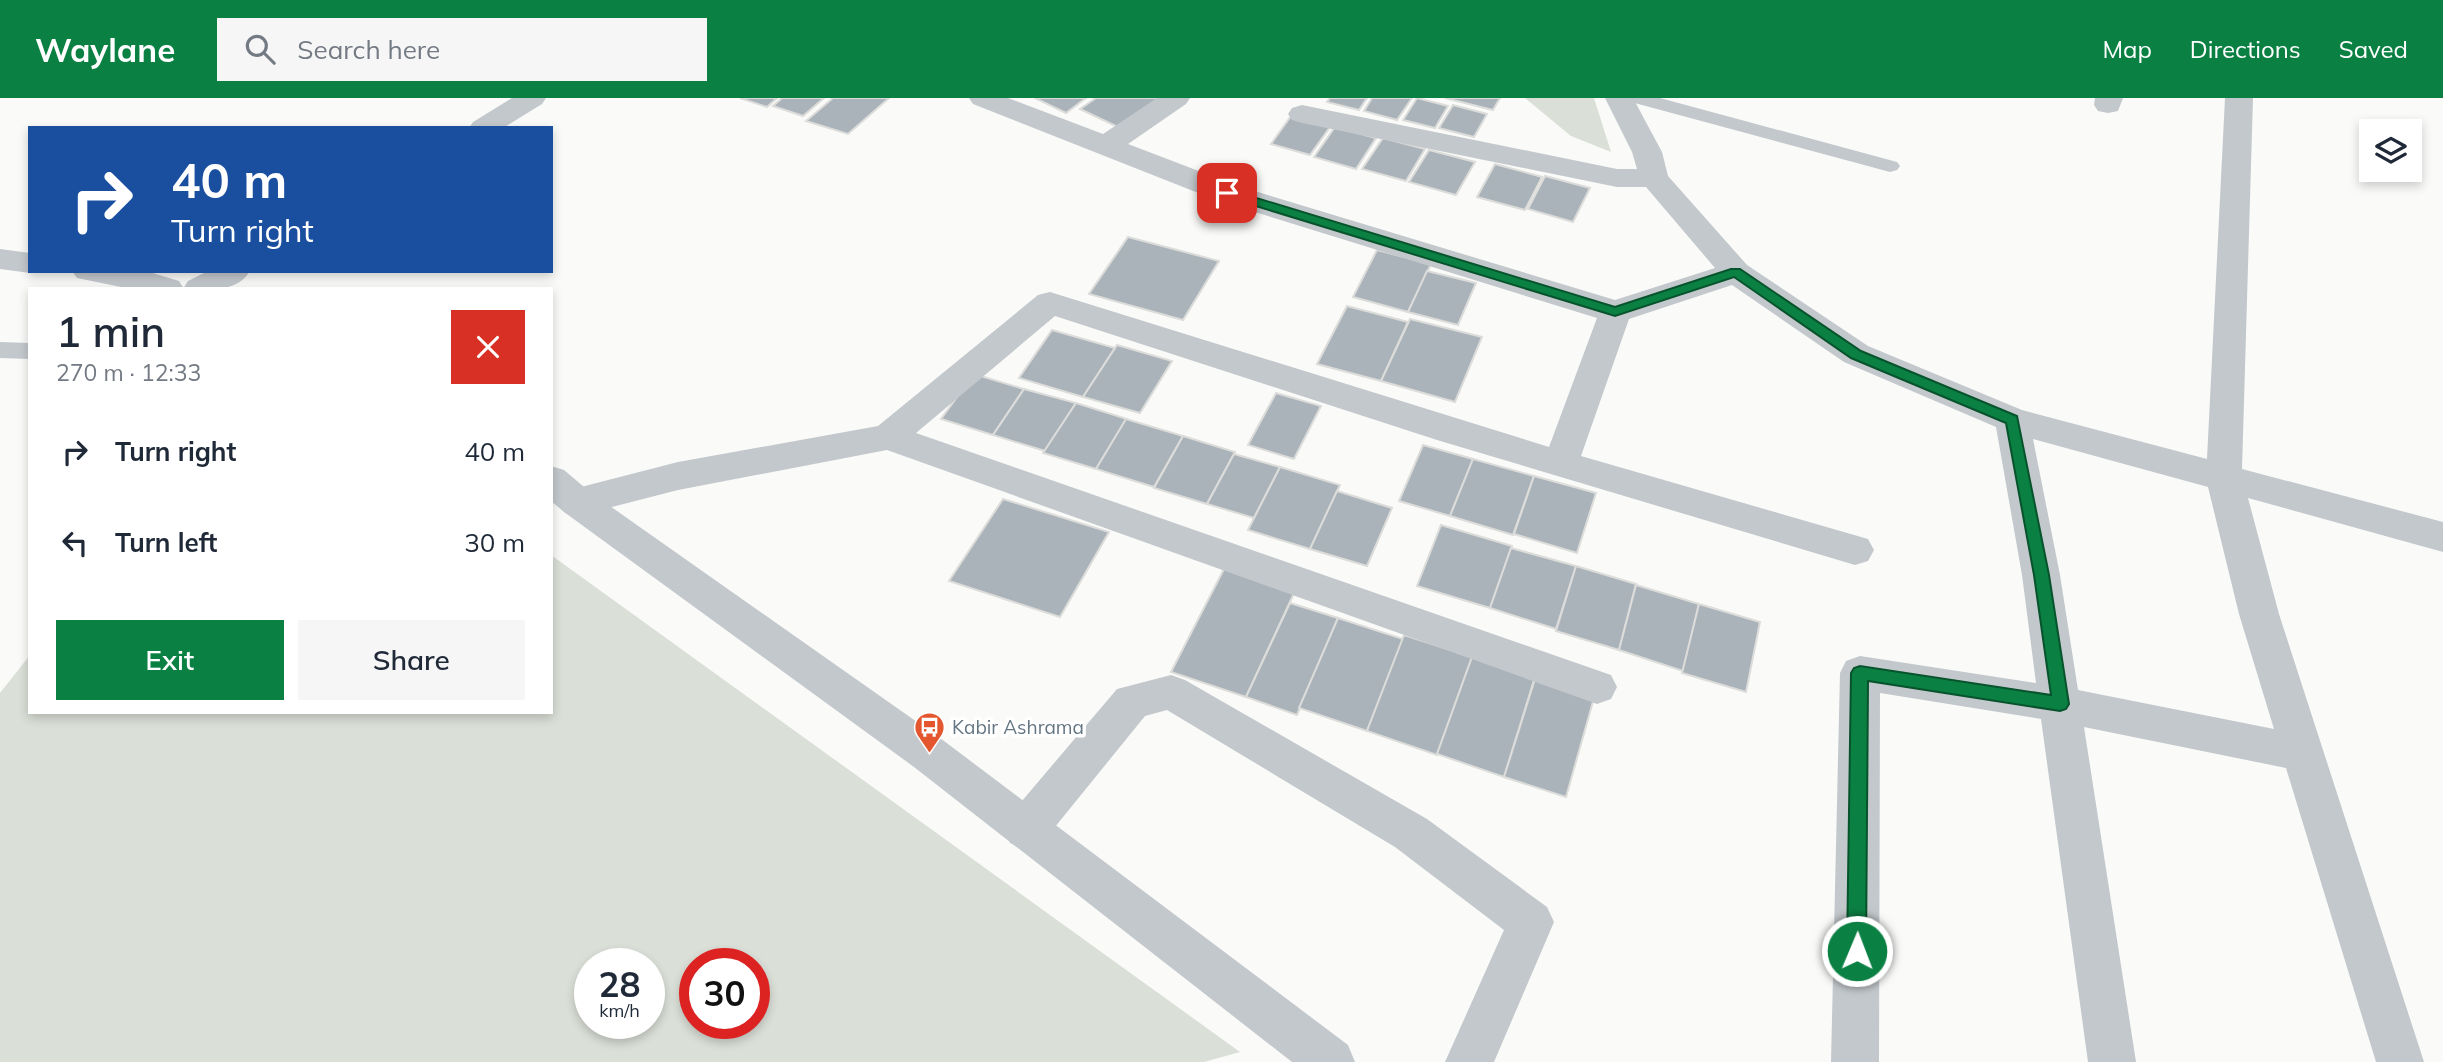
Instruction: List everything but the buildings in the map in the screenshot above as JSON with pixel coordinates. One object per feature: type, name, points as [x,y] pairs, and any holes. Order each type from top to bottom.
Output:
[{"type":"street","points":[[486,126],[532,98]]},
{"type":"street","points":[[1105,146],[1175,98]]},
{"type":"street","points":[[1619,98],[1647,152],[1654,178],[1736,272],[1856,354],[2012,420],[2443,537]]},
{"type":"street","points":[[2239,98],[2224,478],[2259,614],[2400,1062]]},
{"type":"street","points":[[996,100],[1227,193],[1615,312],[1736,272]]},
{"type":"street","points":[[1302,114],[1616,178],[1654,178]]},
{"type":"street","points":[[0,259],[28,263]]},
{"type":"street","points":[[102,273],[125,276],[161,287]]},
{"type":"street","points":[[204,287],[230,273]]},
{"type":"street","points":[[564,491],[678,476],[888,437],[1050,303],[1560,465],[1855,550]]},
{"type":"street","points":[[1560,465],[1615,312]]},
{"type":"street","points":[[2012,420],[2042,575],[2112,1062]]},
{"type":"street","points":[[888,437],[1597,687]]},
{"type":"street","points":[[564,491],[929,754],[1331,1062]]},
{"type":"street","points":[[1855,1062],[1860,673],[2060,704],[2302,754]]},
{"type":"street","points":[[1026,829],[1132,701],[1171,692],[1411,833],[1531,922],[1469,1062]]},
{"type":"lane","points":[[1639,98],[1890,166]]},
{"type":"lane","points":[[0,350],[28,351]]},
{"type":"shaded area","points":[[1525,98],[1594,98],[1611,152],[1571,136]]},
{"type":"shaded area","points":[[553,556],[1240,1052],[1204,1062],[0,1062],[0,693],[28,658],[28,714],[553,714]]},
{"type":"place","name":"Kabir Ashrama","points":[[929,754]]},
{"type":"route","points":[[1227,193],[1615,312],[1736,272],[1801,319],[1856,354],[2012,420],[2042,575],[2060,704],[1860,673],[1857,951]]}]
